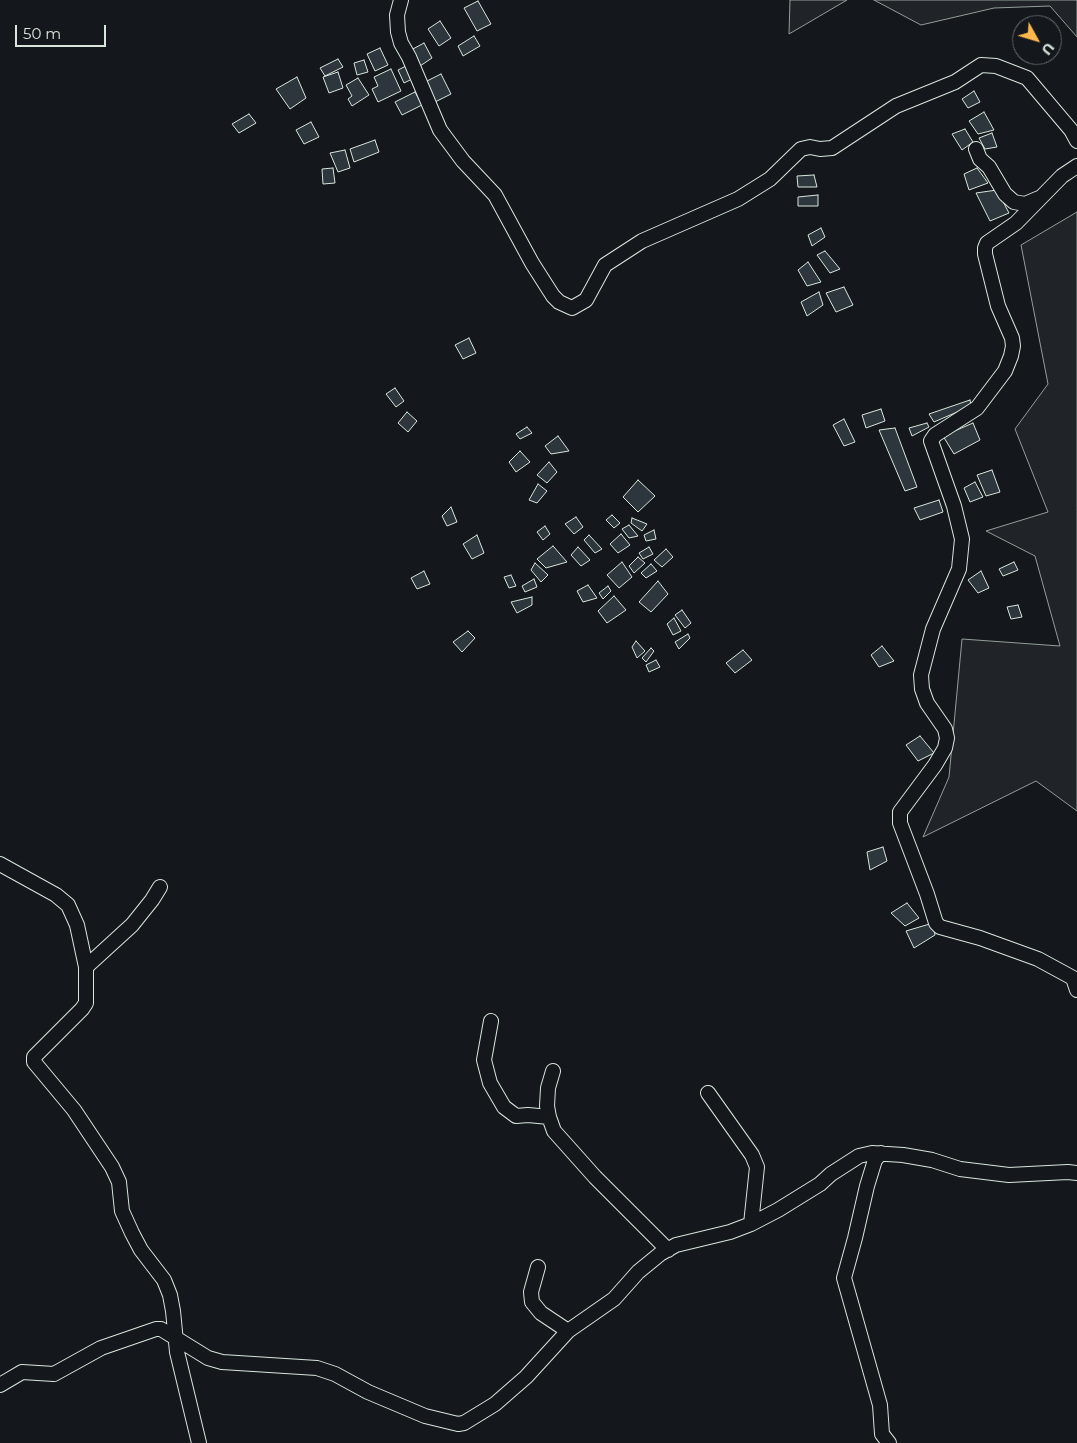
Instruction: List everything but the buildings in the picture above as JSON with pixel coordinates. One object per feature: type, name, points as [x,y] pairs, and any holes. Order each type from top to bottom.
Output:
[{"type":"street","points":[[401,0],[397,15],[401,43],[409,57],[440,130],[473,172],[495,195],[532,263],[553,296],[559,302],[572,308],[586,300],[606,265],[642,241],[738,199],[770,179],[801,149],[810,146],[820,149],[832,148],[896,106],[955,82],[981,65],[996,66],[1027,78],[1077,141]]},
{"type":"street","points":[[976,149],[980,159],[989,167],[1005,194],[1014,202],[1025,204],[1044,196]]},
{"type":"street","points":[[1077,166],[1062,176],[1016,223],[987,243],[985,254],[998,306],[1012,338],[1013,346],[1005,371],[977,408],[936,435],[931,441],[954,506],[962,539],[959,569],[933,629],[921,675],[922,689],[928,703],[945,729],[947,738],[945,748],[935,765],[900,812],[900,823],[936,923],[940,927],[980,938],[1038,959],[1073,978],[1077,990]]},
{"type":"street","points":[[0,864],[56,895],[68,905],[78,925],[86,967],[86,1003],[37,1054],[34,1062],[74,1110],[112,1167],[119,1182],[122,1211],[141,1250],[164,1280],[170,1295],[174,1337],[199,1443]]},
{"type":"street","points":[[86,967],[132,925],[160,887]]},
{"type":"street","points":[[491,1021],[484,1060],[490,1083],[504,1107],[516,1116],[549,1117]]},
{"type":"street","points":[[552,1071],[548,1088],[549,1117],[554,1131],[589,1171],[668,1250]]},
{"type":"street","points":[[708,1093],[752,1155],[757,1167],[751,1224]]},
{"type":"street","points":[[0,1384],[22,1372],[54,1374],[101,1348],[156,1329],[167,1331],[208,1358],[317,1368],[335,1374],[368,1392],[425,1416],[458,1424],[464,1423],[495,1404],[526,1377],[568,1330],[614,1299],[638,1272],[660,1254],[676,1245],[730,1232],[751,1224],[820,1184],[859,1156],[882,1153],[932,1160],[960,1169],[1009,1175],[1077,1173]]},
{"type":"street","points":[[882,1153],[875,1160],[867,1186],[844,1278],[880,1405],[882,1434],[889,1443]]},
{"type":"street","points":[[538,1267],[531,1292],[532,1302],[541,1313],[568,1330]]},
{"type":"shaded area","points":[[790,0],[847,0],[789,34]]},
{"type":"shaded area","points":[[874,0],[1077,0],[1077,37],[1062,20],[1062,15],[1058,15],[1050,6],[994,8],[921,25]]},
{"type":"shaded area","points":[[1077,212],[1077,811],[1036,781],[923,837],[949,777],[962,639],[1060,646],[1035,556],[986,531],[1048,512],[1015,429],[1048,384],[1021,245]]}]
